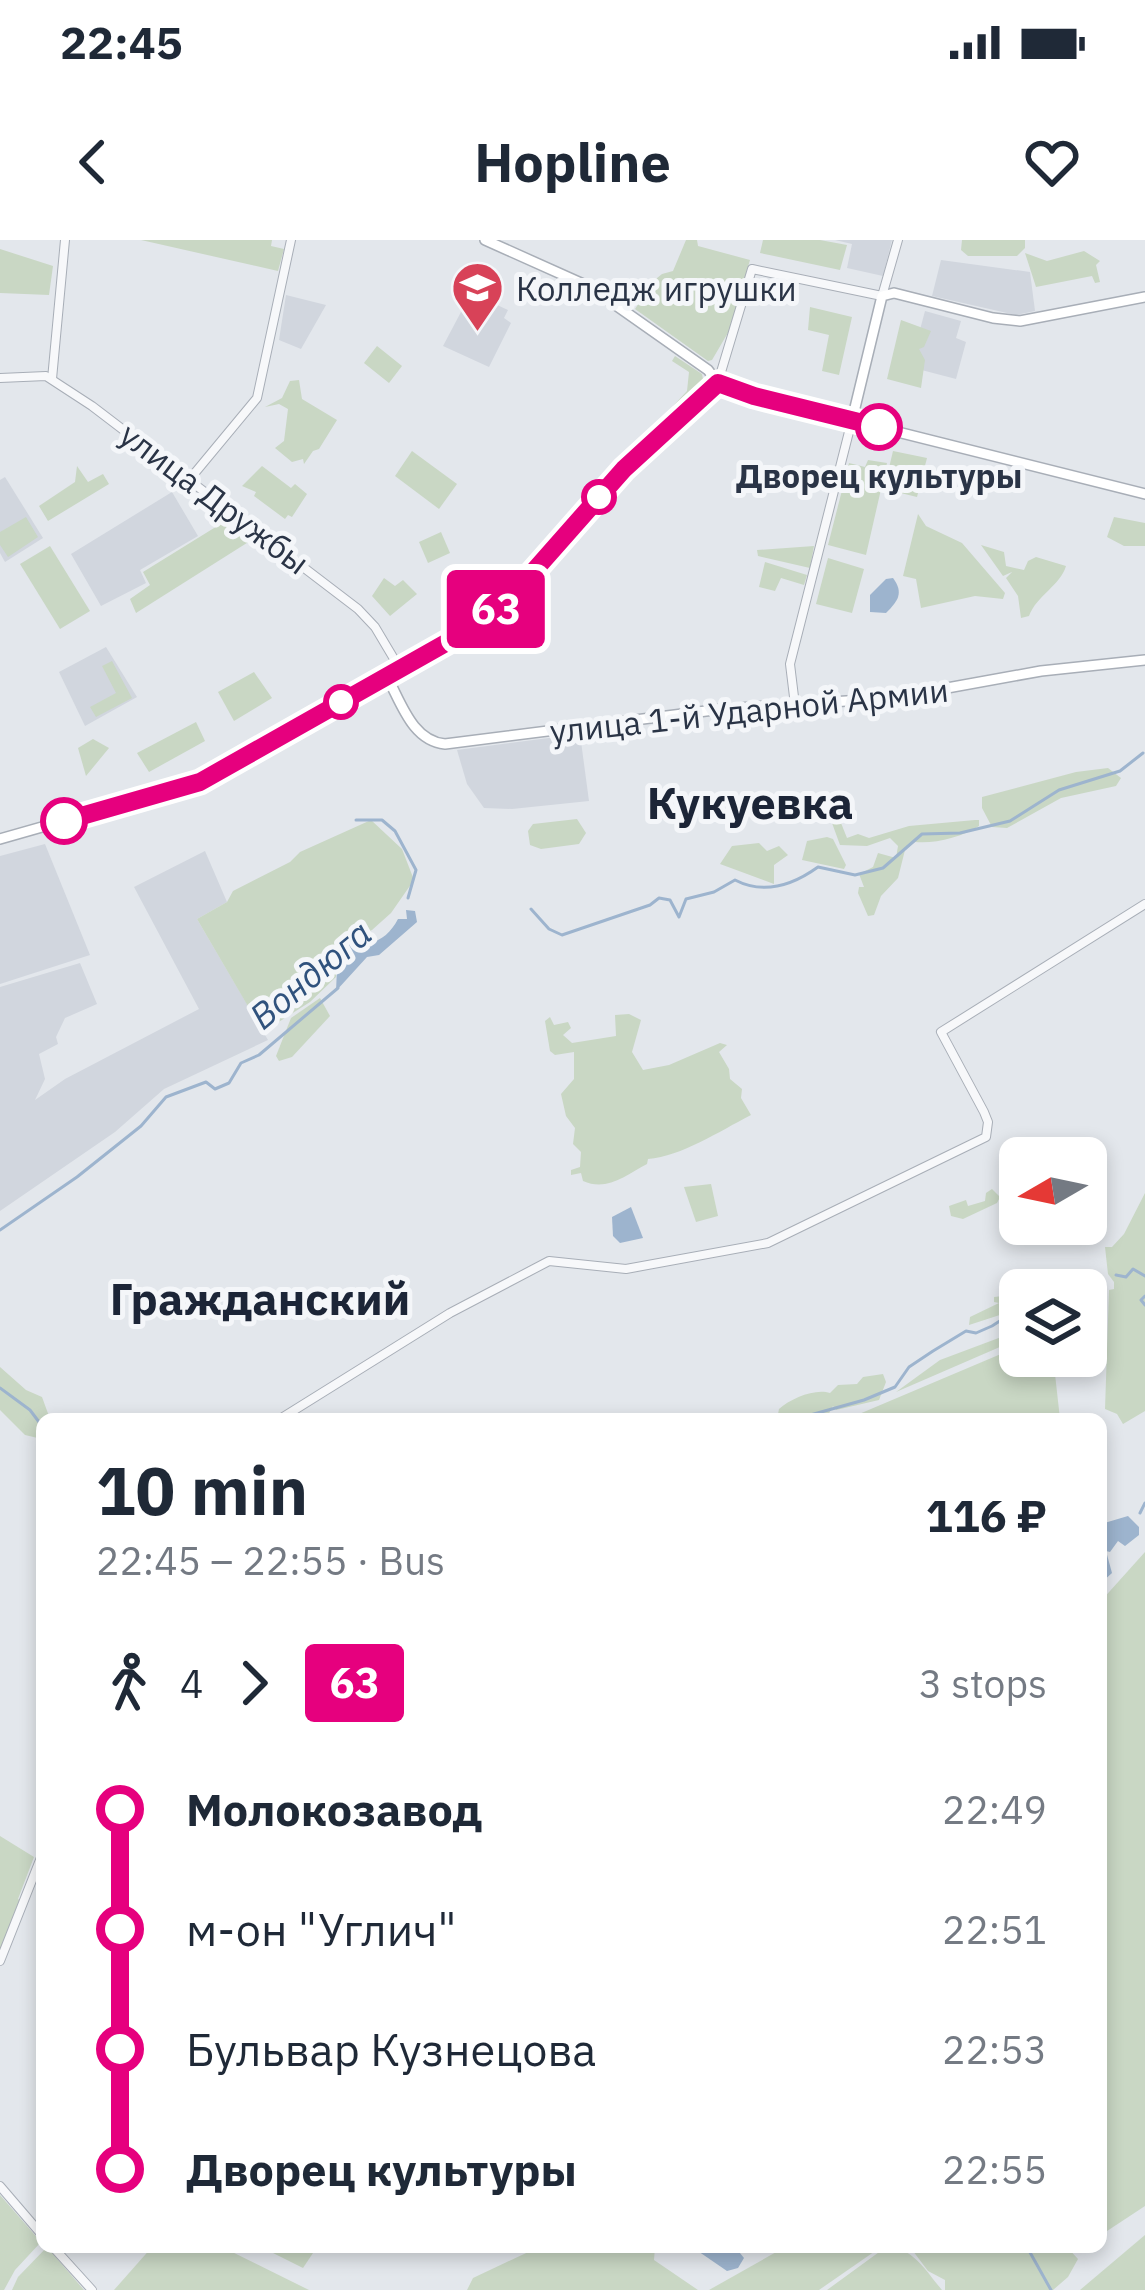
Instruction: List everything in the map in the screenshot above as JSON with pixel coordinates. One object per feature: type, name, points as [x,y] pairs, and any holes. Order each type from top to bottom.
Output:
[{"type":"main road","points":[[485,240],[590,287],[708,370],[718,383],[1145,494]]},
{"type":"main road","points":[[852,420],[882,296],[894,293],[1006,320],[1036,319],[1145,297]]},
{"type":"main road","points":[[0,839],[200,782],[460,635],[510,598],[624,469],[718,383]]},
{"type":"main road","name":"улица 1-й Ударной Армии","points":[[387,676],[418,730],[429,741],[445,744],[722,709],[904,697],[1041,671],[1145,660]]},
{"type":"street","points":[[0,378],[36,374],[52,379],[65,240]]},
{"type":"street","points":[[189,480],[257,398],[291,240]]},
{"type":"street","points":[[718,383],[718,370],[752,268],[882,296],[898,240]]},
{"type":"street","name":"улица Дружбы","points":[[52,379],[358,609],[375,627],[400,669]]},
{"type":"street","points":[[795,705],[790,664],[852,420]]},
{"type":"street","points":[[290,1413],[450,1313],[549,1261],[626,1269],[779,1239],[986,1137],[984,1112],[941,1032],[1145,904]]},
{"type":"street","points":[[0,1961],[36,1870]]},
{"type":"street","points":[[0,2186],[36,2228]]},
{"type":"street","points":[[58,2253],[92,2290]]},
{"type":"shaded area","points":[[835,240],[892,240],[883,276],[847,268],[852,244]]},
{"type":"shaded area","points":[[941,260],[1030,272],[1035,311],[1016,315],[932,296]]},
{"type":"shaded area","name":"Колледж игрушки","points":[[471,293],[508,310],[504,318],[511,323],[489,367],[443,346]]},
{"type":"shaded area","points":[[286,295],[326,305],[301,349],[279,340]]},
{"type":"shaded area","points":[[925,311],[961,321],[956,338],[966,342],[956,379],[910,367]]},
{"type":"shaded area","points":[[5,477],[43,538],[5,562],[0,553],[0,480]]},
{"type":"shaded area","points":[[172,492],[198,536],[140,570],[146,583],[101,606],[71,554]]},
{"type":"shaded area","points":[[106,647],[137,697],[85,726],[59,672]]},
{"type":"shaded area","points":[[580,734],[589,801],[484,808],[467,784],[457,750]]},
{"type":"shaded area","points":[[45,844],[90,955],[0,984],[0,856]]},
{"type":"shaded area","points":[[205,851],[227,902],[197,919],[268,1040],[164,1089],[115,1132],[0,1211],[0,987],[80,963],[97,1004],[65,1018],[56,1037],[58,1044],[39,1054],[45,1079],[35,1100],[65,1079],[199,1009],[134,887]]},
{"type":"green space","points":[[141,240],[272,240],[271,246],[284,249],[278,271]]},
{"type":"green space","points":[[686,240],[750,260],[729,331],[708,361],[635,309],[639,303],[626,292],[640,292],[673,271]]},
{"type":"green space","points":[[763,240],[847,245],[840,270],[760,253]]},
{"type":"green space","points":[[962,240],[1025,240],[1025,248],[1017,256],[968,256],[961,250]]},
{"type":"green space","points":[[0,249],[53,266],[49,295],[0,293]]},
{"type":"green space","points":[[1084,251],[1100,261],[1096,265],[1100,282],[1095,283],[1092,276],[1036,287],[1025,253],[1047,261]]},
{"type":"green space","points":[[810,307],[852,317],[839,375],[822,371],[829,335],[808,330]]},
{"type":"green space","points":[[901,320],[931,331],[919,349],[925,360],[921,388],[887,379]]},
{"type":"green space","points":[[377,346],[402,366],[389,383],[364,363]]},
{"type":"green space","points":[[675,356],[702,374],[704,384],[676,410],[673,406],[687,391],[689,372],[672,361]]},
{"type":"green space","points":[[299,380],[302,399],[337,420],[304,464],[303,459],[292,462],[275,448],[284,441],[288,409],[279,404],[265,407],[282,398],[290,381]]},
{"type":"green space","points":[[412,451],[457,484],[439,509],[395,476]]},
{"type":"green space","points":[[893,451],[927,458],[917,497],[884,489]]},
{"type":"green space","points":[[868,460],[887,463],[866,555],[828,545],[849,463],[865,467]]},
{"type":"green space","points":[[77,466],[88,482],[103,474],[109,484],[48,521],[39,506],[75,482]]},
{"type":"green space","points":[[262,466],[307,494],[292,517],[285,519],[254,496],[256,492],[242,486]]},
{"type":"green space","points":[[918,514],[926,526],[962,543],[1005,593],[1003,599],[975,596],[921,608],[916,579],[903,576]]},
{"type":"green space","points":[[26,517],[38,537],[8,557],[0,545],[0,532]]},
{"type":"green space","points":[[1114,517],[1145,523],[1145,546],[1124,546],[1107,537]]},
{"type":"green space","points":[[227,520],[250,541],[136,613],[130,599],[150,585],[143,572]]},
{"type":"green space","points":[[441,532],[450,553],[428,563],[419,542]]},
{"type":"green space","points":[[981,545],[1004,552],[1006,566],[1024,570],[1036,557],[1066,566],[1029,616],[1021,618],[1018,596],[1006,578],[1012,572],[1003,576]]},
{"type":"green space","points":[[50,546],[90,611],[60,629],[20,564]]},
{"type":"green space","points":[[814,546],[810,568],[758,556],[757,550]]},
{"type":"green space","points":[[828,558],[864,569],[852,613],[816,604]]},
{"type":"green space","points":[[765,562],[807,575],[804,585],[781,578],[775,591],[759,587]]},
{"type":"green space","points":[[384,578],[395,586],[403,580],[417,594],[390,616],[372,596]]},
{"type":"green space","points":[[112,661],[132,698],[96,717],[90,707],[116,693],[102,666]]},
{"type":"green space","points":[[254,672],[272,698],[234,721],[218,692]]},
{"type":"green space","points":[[196,722],[205,741],[149,772],[137,753]]},
{"type":"green space","points":[[93,739],[109,748],[86,776],[78,748]]},
{"type":"green space","points":[[1108,768],[1121,778],[1116,786],[1061,798],[1007,828],[992,827],[982,808],[982,797]]},
{"type":"green space","points":[[577,819],[586,833],[579,844],[541,849],[530,845],[528,831],[533,824]]},
{"type":"green space","points":[[371,820],[402,849],[414,880],[391,913],[372,930],[337,946],[336,977],[310,1002],[263,1032],[197,919],[227,902],[233,891],[290,862],[300,852]]},
{"type":"green space","points":[[979,820],[979,826],[965,833],[915,842],[905,850],[898,878],[881,896],[874,915],[868,916],[858,893],[864,887],[859,874],[873,867],[878,853],[896,858],[898,846],[890,838],[867,846],[840,845],[832,823],[841,823],[847,838],[858,834],[869,838],[909,826]]},
{"type":"green space","points":[[833,839],[844,869],[802,860],[807,841]]},
{"type":"green space","points":[[759,843],[767,851],[779,846],[788,855],[774,865],[774,884],[720,864],[732,846]]},
{"type":"green space","points":[[320,998],[330,1016],[292,1057],[279,1061],[276,1056],[291,1018]]},
{"type":"green space","points":[[629,1014],[641,1020],[632,1052],[643,1070],[669,1065],[720,1043],[727,1045],[719,1052],[730,1079],[742,1089],[741,1098],[751,1115],[687,1148],[648,1159],[616,1181],[592,1184],[583,1181],[581,1173],[571,1175],[571,1170],[580,1167],[581,1152],[573,1144],[575,1128],[566,1116],[561,1094],[574,1079],[574,1052],[555,1055],[550,1051],[545,1021],[550,1017],[554,1025],[568,1022],[571,1028],[563,1035],[572,1043],[616,1036],[615,1015]]},
{"type":"green space","points":[[711,1184],[718,1216],[696,1222],[684,1187]]},
{"type":"green space","points":[[992,1189],[999,1196],[997,1203],[963,1219],[951,1216],[949,1206],[966,1200],[968,1206],[985,1201]]},
{"type":"green space","points":[[1145,1193],[1145,1411],[1123,1424],[1117,1414],[1105,1409],[1109,1290],[1114,1289],[1114,1282],[1108,1274],[1105,1247],[1112,1247]]},
{"type":"green space","points":[[999,1303],[999,1315],[969,1325],[970,1317]]},
{"type":"green space","points":[[999,1338],[999,1347],[896,1392],[940,1360]]},
{"type":"green space","points":[[999,1355],[999,1377],[1055,1377],[1059,1413],[861,1413]]},
{"type":"green space","points":[[0,1367],[26,1390],[42,1397],[48,1413],[36,1413],[36,1438],[25,1435],[0,1410]]},
{"type":"green space","points":[[883,1374],[886,1382],[879,1400],[836,1410],[833,1406],[829,1413],[778,1413],[797,1398],[830,1393],[838,1385],[857,1384],[863,1377]]},
{"type":"green space","points":[[1145,1552],[1145,2206],[1107,2231],[1107,1594]]},
{"type":"green space","points":[[0,1836],[34,1857],[0,1961]]},
{"type":"green space","points":[[0,2195],[36,2236],[36,2247],[0,2290]]},
{"type":"green space","points":[[1145,2235],[1145,2290],[1080,2290]]},
{"type":"green space","points":[[41,2253],[52,2253],[84,2290],[12,2290]]},
{"type":"green space","points":[[147,2253],[234,2253],[309,2290],[114,2290]]},
{"type":"green space","points":[[273,2253],[313,2253],[303,2268]]},
{"type":"green space","points":[[526,2253],[655,2253],[654,2260],[698,2290],[467,2290],[473,2278]]},
{"type":"green space","points":[[774,2253],[872,2253],[819,2290],[709,2290]]},
{"type":"green space","points":[[878,2253],[906,2253],[942,2290],[827,2290]]},
{"type":"green space","points":[[914,2253],[1072,2253],[1078,2259],[1053,2290],[945,2290],[945,2280],[928,2271]]},
{"type":"water","points":[[893,578],[899,593],[894,605],[886,613],[870,612],[870,595]]},
{"type":"water","points":[[406,910],[415,911],[417,922],[379,955],[367,957],[336,991],[338,947],[378,940],[398,919],[407,919]]},
{"type":"water","points":[[631,1207],[643,1238],[620,1243],[613,1236],[612,1217]]},
{"type":"water","points":[[1128,1516],[1139,1527],[1139,1535],[1125,1546],[1118,1541],[1107,1551],[1107,1522]]},
{"type":"water","points":[[701,2253],[740,2253],[744,2258],[738,2268],[727,2271]]},
{"type":"waterway","name":"Вондюга","points":[[531,909],[549,929],[562,935],[659,898],[670,900],[679,917],[686,899],[735,880],[767,887],[799,879],[818,867],[855,875],[883,868],[922,834],[960,833],[1010,821],[1059,790],[1120,771],[1143,753]]},
{"type":"waterway","points":[[356,820],[382,820],[395,831],[416,870],[408,898]]},
{"type":"waterway","name":"Вондюга","points":[[0,1230],[141,1126],[166,1097],[206,1082],[215,1089],[229,1083],[241,1063],[259,1055],[338,988]]},
{"type":"waterway","points":[[1116,1275],[1126,1277],[1133,1269],[1145,1276]]},
{"type":"waterway","points":[[1145,1296],[1141,1300],[1145,1305]]},
{"type":"waterway","points":[[817,1413],[895,1387],[909,1367],[933,1351],[966,1331],[976,1333],[999,1322]]},
{"type":"waterway","points":[[0,1388],[36,1418]]},
{"type":"waterway","points":[[1140,1513],[1145,1503]]},
{"type":"waterway","points":[[1030,2253],[1051,2290]]},
{"type":"bus line","name":"63","points":[[64,821],[200,782],[460,635],[510,598],[624,469],[718,383],[879,427]]},
{"type":"place","name":"Колледж игрушки","points":[[477,334]]},
{"type":"place","name":"Дворец культуры","points":[[879,427]]},
{"type":"district","name":"Кукуевка","points":[[750,802]]},
{"type":"district","name":"Гражданский","points":[[260,1298]]}]
